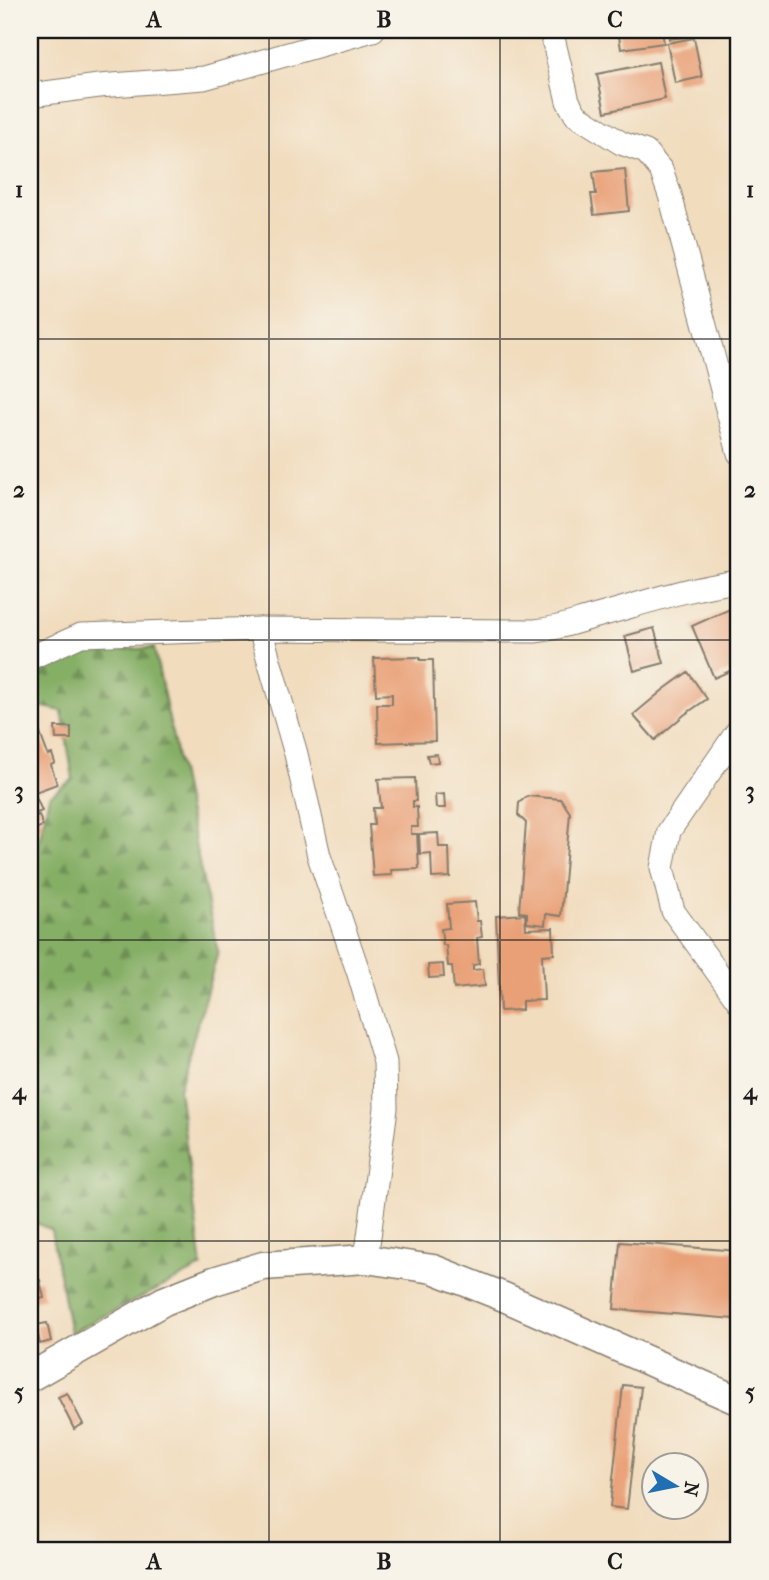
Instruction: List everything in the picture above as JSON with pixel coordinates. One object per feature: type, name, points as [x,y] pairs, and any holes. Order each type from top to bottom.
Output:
[{"type":"street","points":[[30,95],[99,86],[204,78],[373,30]]},
{"type":"street","points":[[551,30],[568,102],[576,116],[621,143],[646,152],[661,170],[739,453]]},
{"type":"street","points":[[30,658],[81,635],[260,629],[557,629],[712,584],[739,581]]},
{"type":"street","points":[[260,629],[296,754],[319,856],[385,1062],[386,1108],[366,1259]]},
{"type":"street","points":[[739,729],[669,831],[662,868],[673,911],[739,1002]]},
{"type":"street","points":[[30,1377],[164,1301],[214,1281],[262,1265],[366,1259],[433,1269],[739,1401]]},
{"type":"green space","points":[[154,648],[218,952],[179,1089],[202,1267],[70,1333],[51,1230],[30,1220],[30,881],[49,796],[73,779],[62,711],[30,704],[30,672],[67,652]]},
{"type":"building","points":[[618,30],[662,30],[664,43],[621,49]]},
{"type":"building","points":[[668,30],[685,30],[686,37],[669,39]]},
{"type":"building","points":[[694,38],[702,77],[675,83],[667,43]]},
{"type":"building","points":[[658,62],[665,99],[605,112],[597,74]]},
{"type":"building","points":[[625,169],[629,211],[594,215],[591,194],[596,194],[593,172]]},
{"type":"building","points":[[732,608],[739,625],[739,667],[714,678],[692,626]]},
{"type":"building","points":[[654,628],[664,663],[634,671],[625,636]]},
{"type":"building","points":[[420,657],[420,660],[433,660],[435,741],[378,743],[377,704],[392,704],[392,694],[376,695],[374,658]]},
{"type":"building","points":[[688,672],[707,699],[655,740],[633,715]]},
{"type":"building","points":[[33,714],[48,755],[52,754],[55,763],[51,765],[57,784],[30,794],[30,715]]},
{"type":"building","points":[[55,727],[71,727],[71,739],[56,739]]},
{"type":"building","points":[[437,754],[438,762],[429,763],[427,755]]},
{"type":"building","points":[[415,778],[416,801],[413,801],[413,807],[417,807],[418,827],[411,827],[411,834],[417,834],[419,869],[391,870],[392,875],[373,876],[369,825],[374,825],[373,808],[381,808],[378,779]]},
{"type":"building","points":[[444,794],[445,808],[436,808],[435,795]]},
{"type":"building","points":[[527,796],[561,799],[570,813],[561,916],[546,914],[545,925],[527,923],[527,913],[519,912],[526,823],[518,815],[519,803]]},
{"type":"building","points":[[36,797],[42,811],[30,816],[30,800]]},
{"type":"building","points":[[39,815],[43,826],[30,831],[30,818]]},
{"type":"building","points":[[438,833],[439,847],[449,847],[450,877],[432,878],[431,853],[420,854],[419,834]]},
{"type":"building","points":[[475,902],[482,937],[477,938],[479,964],[473,965],[473,970],[483,969],[485,986],[454,989],[452,966],[448,966],[441,929],[449,928],[447,904]]},
{"type":"building","points":[[525,914],[526,929],[553,928],[554,954],[542,955],[544,1000],[522,1001],[522,1010],[500,1011],[496,916]]},
{"type":"building","points":[[443,964],[444,977],[429,978],[428,965]]},
{"type":"building","points":[[620,1242],[739,1251],[734,1319],[614,1309]]},
{"type":"building","points":[[40,1280],[44,1298],[32,1301],[30,1283]]},
{"type":"building","points":[[47,1323],[51,1341],[40,1344],[36,1325]]},
{"type":"building","points":[[30,1332],[36,1359],[30,1360]]},
{"type":"building","points":[[623,1385],[641,1387],[627,1509],[610,1507]]},
{"type":"building","points":[[67,1393],[83,1424],[74,1429],[58,1397]]}]
